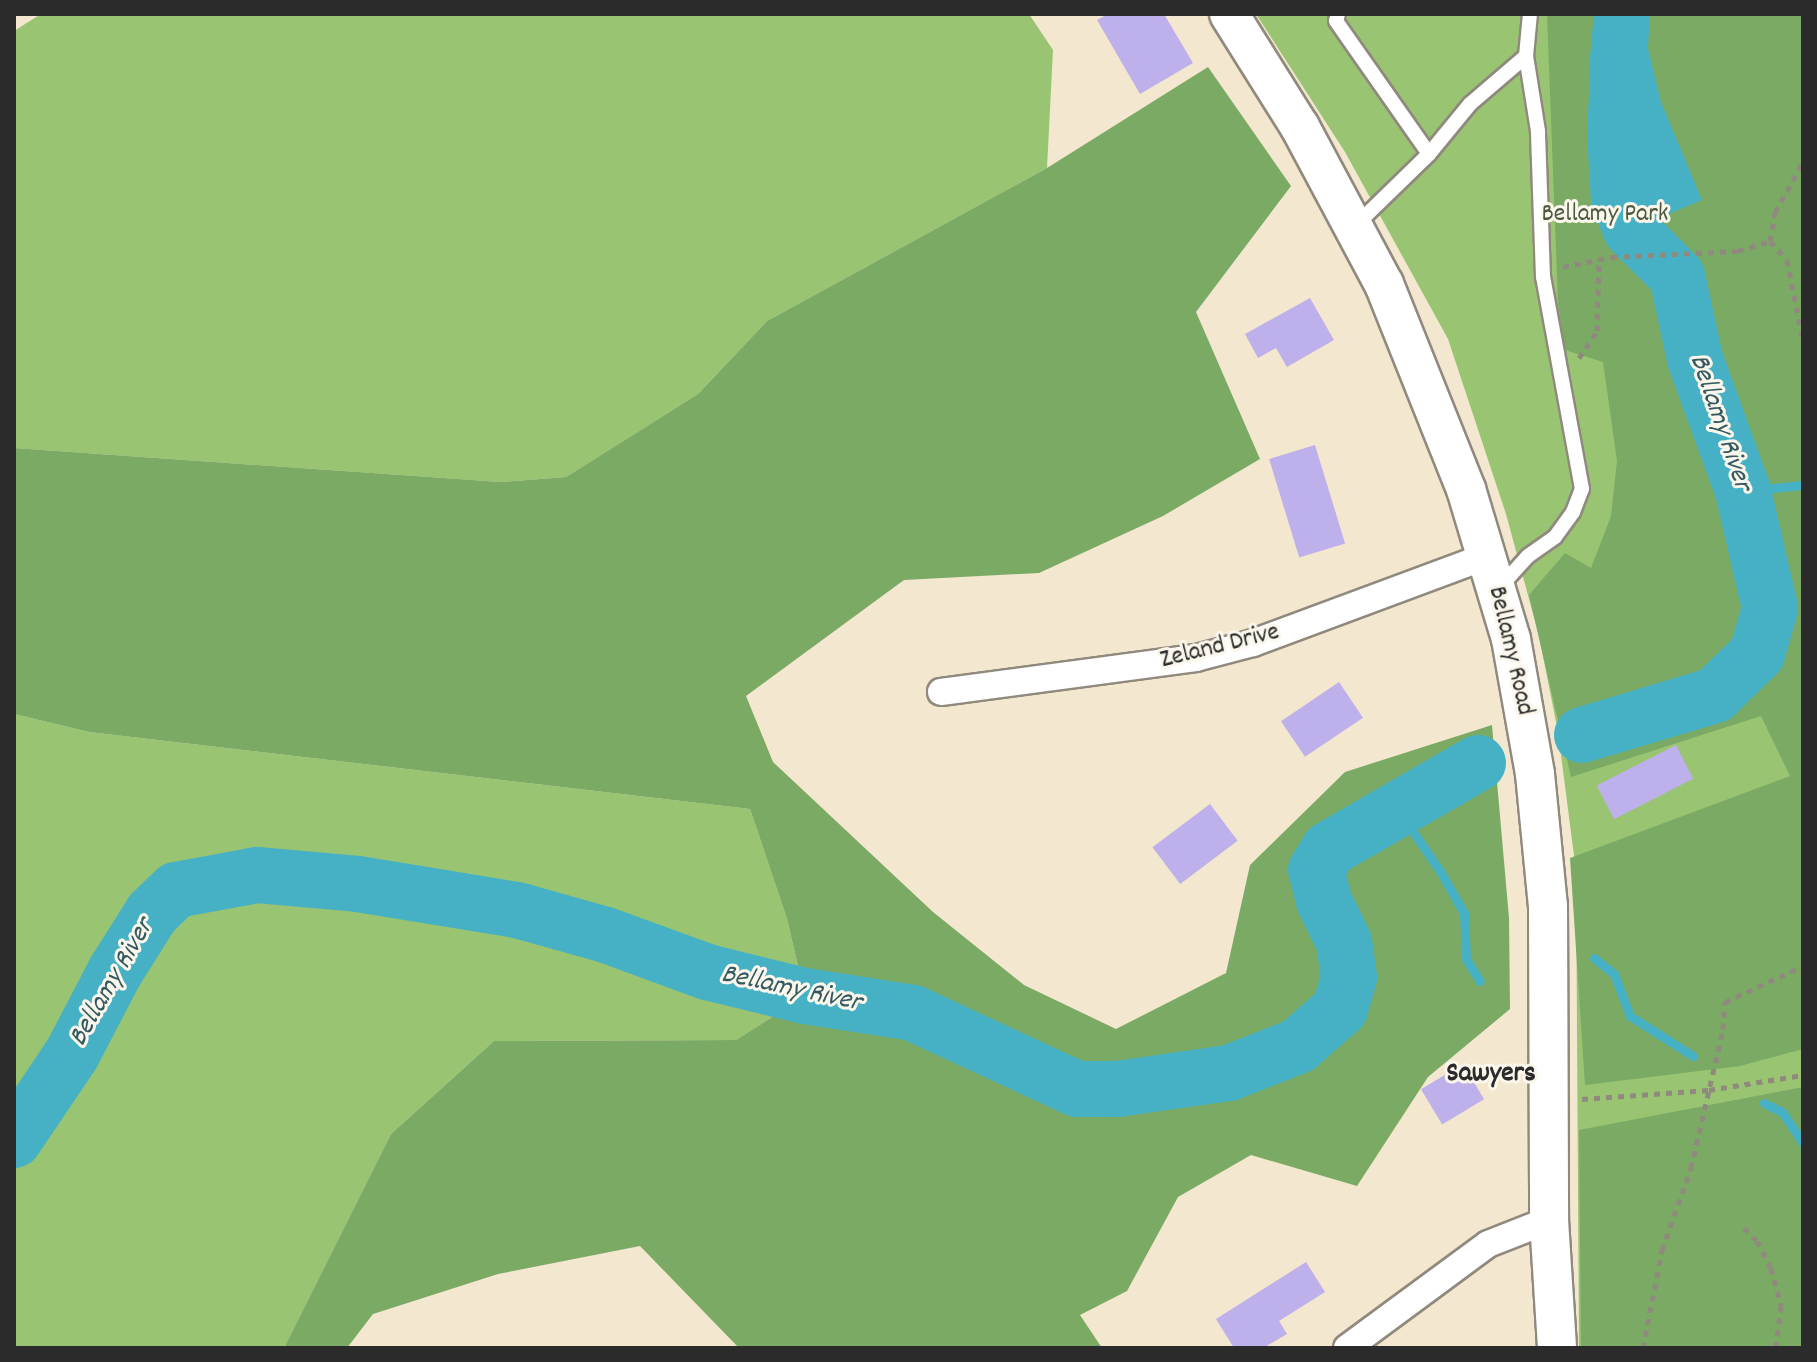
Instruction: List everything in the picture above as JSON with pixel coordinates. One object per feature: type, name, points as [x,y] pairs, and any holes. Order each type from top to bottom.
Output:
[{"type":"street","name":"Bellamy Road","points":[[1229,14],[1356,226],[1441,418],[1492,573],[1525,704],[1548,906],[1549,1220],[1557,1348]]},
{"type":"street","name":"Zeland Drive","points":[[941,692],[1196,658],[1492,573]]},
{"type":"street","points":[[1347,1348],[1488,1244],[1549,1220]]},
{"type":"lane","points":[[1338,14],[1336,21],[1429,154]]},
{"type":"lane","points":[[1492,573],[1528,556],[1555,537],[1573,512],[1582,489],[1543,277],[1538,131],[1526,56],[1530,14]]},
{"type":"lane","points":[[1356,226],[1429,154],[1470,104],[1526,56]]},
{"type":"path","points":[[1770,241],[1775,212],[1803,162]]},
{"type":"path","points":[[1562,267],[1612,257],[1738,251],[1770,241]]},
{"type":"path","points":[[1770,241],[1787,260],[1803,341]]},
{"type":"path","points":[[1559,367],[1578,359],[1597,331],[1599,260]]},
{"type":"path","points":[[1643,1348],[1662,1250],[1691,1168],[1723,1029],[1725,1002],[1803,966]]},
{"type":"path","points":[[1549,1102],[1709,1090],[1803,1075]]},
{"type":"path","points":[[1744,1228],[1757,1241],[1771,1268],[1781,1306],[1776,1348]]},
{"type":"green space","points":[[41,14],[1029,14],[1053,50],[1047,168],[767,321],[698,394],[566,477],[501,482],[14,448],[14,31]]},
{"type":"green space","name":"Bellamy Park","points":[[1256,14],[1803,14],[1803,1348],[1579,1348],[1576,871],[1558,732],[1539,636],[1506,514],[1448,339],[1345,152]]},
{"type":"green space","points":[[1547,14],[1803,14],[1803,1049],[1740,1066],[1585,1085],[1570,858],[1790,776],[1761,716],[1571,777],[1529,595],[1565,553],[1591,568],[1611,516],[1617,461],[1603,362],[1565,350],[1558,303]]},
{"type":"green space","points":[[1208,67],[1291,186],[1196,312],[1260,459],[1163,516],[1039,573],[904,580],[746,696],[773,762],[933,912],[1024,985],[1116,1029],[1226,973],[1250,865],[1345,772],[1492,725],[1509,918],[1510,1009],[1428,1077],[1357,1186],[1251,1155],[1178,1197],[1127,1291],[1080,1315],[1102,1348],[739,1348],[640,1246],[498,1274],[373,1314],[347,1348],[284,1348],[391,1134],[494,1041],[736,1040],[805,996],[787,919],[750,809],[89,732],[14,714],[14,448],[501,482],[566,477],[698,394],[767,321],[1047,168]]},
{"type":"green space","points":[[14,714],[89,732],[750,809],[787,919],[805,996],[736,1040],[494,1041],[391,1134],[284,1348],[14,1348]]},
{"type":"green space","points":[[1803,1087],[1803,1348],[1581,1348],[1579,1130]]},
{"type":"water","points":[[1594,14],[1648,14],[1644,32],[1661,102],[1702,200],[1631,230],[1592,201],[1595,131],[1589,68]]},
{"type":"building","points":[[1108,14],[1164,14],[1193,63],[1140,94],[1097,20]]},
{"type":"building","points":[[1310,298],[1334,340],[1287,367],[1276,348],[1258,358],[1245,334]]},
{"type":"building","points":[[1315,445],[1345,543],[1299,558],[1269,459]]},
{"type":"building","points":[[1339,682],[1363,718],[1305,757],[1281,721]]},
{"type":"building","points":[[1676,745],[1693,779],[1614,819],[1597,785]]},
{"type":"building","points":[[1210,804],[1238,841],[1180,884],[1152,847]]},
{"type":"building","points":[[1463,1064],[1484,1099],[1442,1124],[1421,1089]]},
{"type":"building","points":[[1306,1262],[1325,1292],[1279,1321],[1287,1334],[1263,1348],[1234,1348],[1216,1319]]},
{"type":"waterway","name":"Bellamy River","points":[[1582,735],[1715,695],[1757,654],[1770,608],[1743,491],[1695,359],[1677,276],[1631,230],[1619,201],[1615,131],[1622,14]]},
{"type":"waterway","points":[[1743,491],[1803,485]]},
{"type":"waterway","name":"Bellamy River","points":[[14,1140],[72,1054],[116,970],[152,913],[176,890],[257,875],[358,884],[517,910],[606,935],[707,972],[805,996],[913,1013],[1077,1089],[1117,1089],[1229,1073],[1298,1046],[1340,1009],[1349,977],[1344,942],[1324,901],[1316,870],[1329,849],[1478,763]]},
{"type":"waterway","points":[[1398,810],[1440,871],[1464,913],[1466,959],[1480,981]]},
{"type":"waterway","points":[[1594,958],[1614,974],[1630,1016],[1693,1056]]},
{"type":"waterway","points":[[1764,1103],[1782,1112],[1803,1143]]},
{"type":"district","name":"Sawyers","points":[[1491,1075]]}]
